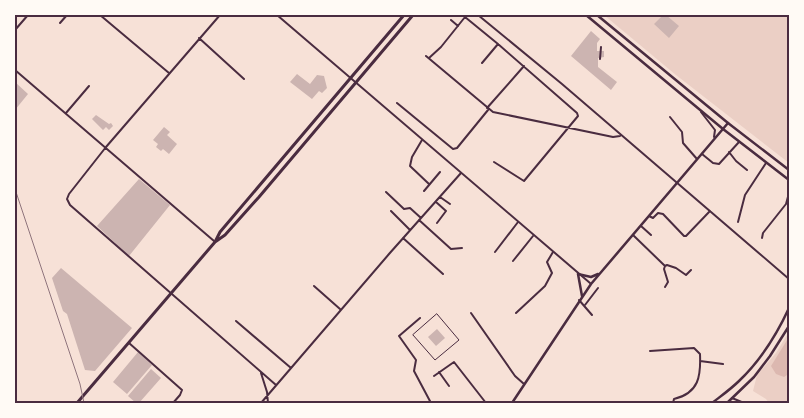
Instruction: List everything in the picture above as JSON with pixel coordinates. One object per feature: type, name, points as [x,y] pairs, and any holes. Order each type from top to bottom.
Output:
[{"type":"highway","points":[[77,403],[215,242],[220,232],[404,15]]},
{"type":"highway","points":[[215,242],[231,229],[413,15]]},
{"type":"main road","points":[[586,15],[723,129],[789,180]]},
{"type":"main road","points":[[597,15],[728,123],[789,170]]},
{"type":"main road","points":[[512,403],[591,284],[728,123]]},
{"type":"main road","points":[[582,296],[578,274],[591,277],[599,274]]},
{"type":"main road","points":[[712,403],[739,382],[756,362],[789,308]]},
{"type":"main road","points":[[723,394],[728,402],[754,377],[789,326]]},
{"type":"main road","points":[[756,362],[763,366]]},
{"type":"street","points":[[15,30],[28,15]]},
{"type":"street","points":[[60,23],[67,15]]},
{"type":"street","points":[[100,15],[170,74]]},
{"type":"street","points":[[220,15],[106,147],[67,199],[70,205],[261,373],[276,384]]},
{"type":"street","points":[[277,15],[591,284]]},
{"type":"street","points":[[478,15],[562,84],[789,279]]},
{"type":"street","points":[[494,162],[524,180],[569,128],[578,114],[465,17],[441,47],[427,57],[488,109],[493,112],[569,128],[613,137],[622,136]]},
{"type":"street","points":[[451,20],[458,26]]},
{"type":"street","points":[[200,38],[244,78]]},
{"type":"street","points":[[482,63],[498,44]]},
{"type":"street","points":[[600,47],[600,59]]},
{"type":"street","points":[[397,103],[453,149],[457,148],[524,66]]},
{"type":"street","points":[[15,70],[215,242]]},
{"type":"street","points":[[66,114],[89,86]]},
{"type":"street","points":[[700,110],[715,130],[714,140]]},
{"type":"street","points":[[670,117],[682,132],[683,143],[697,159]]},
{"type":"street","points":[[422,140],[412,156],[410,166],[430,184]]},
{"type":"street","points":[[702,154],[716,165],[720,164],[740,142]]},
{"type":"street","points":[[729,152],[747,170]]},
{"type":"street","points":[[738,222],[746,195],[766,163]]},
{"type":"street","points":[[424,191],[440,172]]},
{"type":"street","points":[[260,403],[461,174]]},
{"type":"street","points":[[386,192],[404,209],[410,208],[451,249],[462,248]]},
{"type":"street","points":[[762,238],[762,233],[786,204],[789,193]]},
{"type":"street","points":[[440,197],[450,204]]},
{"type":"street","points":[[436,202],[446,211],[437,223]]},
{"type":"street","points":[[391,211],[410,230]]},
{"type":"street","points":[[649,216],[653,218],[658,213],[663,214],[686,236],[710,211]]},
{"type":"street","points":[[495,252],[518,222]]},
{"type":"street","points":[[641,226],[651,235]]},
{"type":"street","points":[[633,235],[665,266],[676,268],[685,274],[691,270]]},
{"type":"street","points":[[513,261],[534,236]]},
{"type":"street","points":[[403,238],[443,274]]},
{"type":"street","points":[[516,313],[549,280],[552,273],[547,262],[553,252]]},
{"type":"street","points":[[665,266],[664,269],[668,282],[665,287]]},
{"type":"street","points":[[314,286],[341,310]]},
{"type":"street","points":[[585,306],[598,288]]},
{"type":"street","points":[[579,300],[592,314]]},
{"type":"street","points":[[471,313],[515,376],[524,384]]},
{"type":"street","points":[[437,314],[458,340],[435,360],[413,334],[437,314]]},
{"type":"street","points":[[420,318],[399,336],[416,360],[414,371],[431,403]]},
{"type":"street","points":[[236,321],[291,368]]},
{"type":"street","points":[[129,343],[182,390],[174,403]]},
{"type":"street","points":[[650,351],[694,348],[700,354],[701,372],[696,385],[684,396],[674,400],[673,403]]},
{"type":"street","points":[[700,361],[723,364]]},
{"type":"street","points":[[434,376],[454,362],[486,403]]},
{"type":"street","points":[[439,372],[449,386]]},
{"type":"street","points":[[261,373],[268,395],[268,403]]},
{"type":"street","points":[[732,398],[744,403]]},
{"type":"shaded area","points":[[604,15],[789,15],[789,163],[676,75]]},
{"type":"shaded area","points":[[789,332],[789,403],[769,403],[753,391],[757,375],[776,353]]},
{"type":"shaded area","points":[[789,337],[789,363],[787,375],[784,377],[776,374],[771,366]]},
{"type":"building","points":[[663,15],[666,15],[679,26],[669,38],[654,24]]},
{"type":"building","points":[[591,31],[600,39],[597,43],[597,51],[604,51],[604,57],[598,58],[598,67],[617,82],[611,90],[571,56]]},
{"type":"building","points":[[297,74],[310,84],[317,75],[324,76],[327,88],[322,93],[319,91],[312,99],[290,82]]},
{"type":"building","points":[[15,82],[28,94],[15,110],[15,95],[17,93],[15,91]]},
{"type":"building","points":[[96,115],[113,126],[109,130],[106,127],[103,130],[92,119]]},
{"type":"building","points":[[164,127],[170,132],[167,135],[177,144],[169,154],[163,149],[161,151],[156,147],[158,144],[153,140]]},
{"type":"building","points":[[139,179],[170,205],[129,256],[97,226]]},
{"type":"building","points":[[61,268],[132,328],[95,371],[85,370],[67,314],[63,311],[52,278]]},
{"type":"building","points":[[437,329],[445,338],[436,346],[428,337]]},
{"type":"building","points":[[138,352],[152,365],[127,394],[113,382]]},
{"type":"building","points":[[151,369],[161,378],[139,403],[136,403],[128,396]]},
{"type":"railway","points":[[15,189],[80,384],[84,403]]}]
